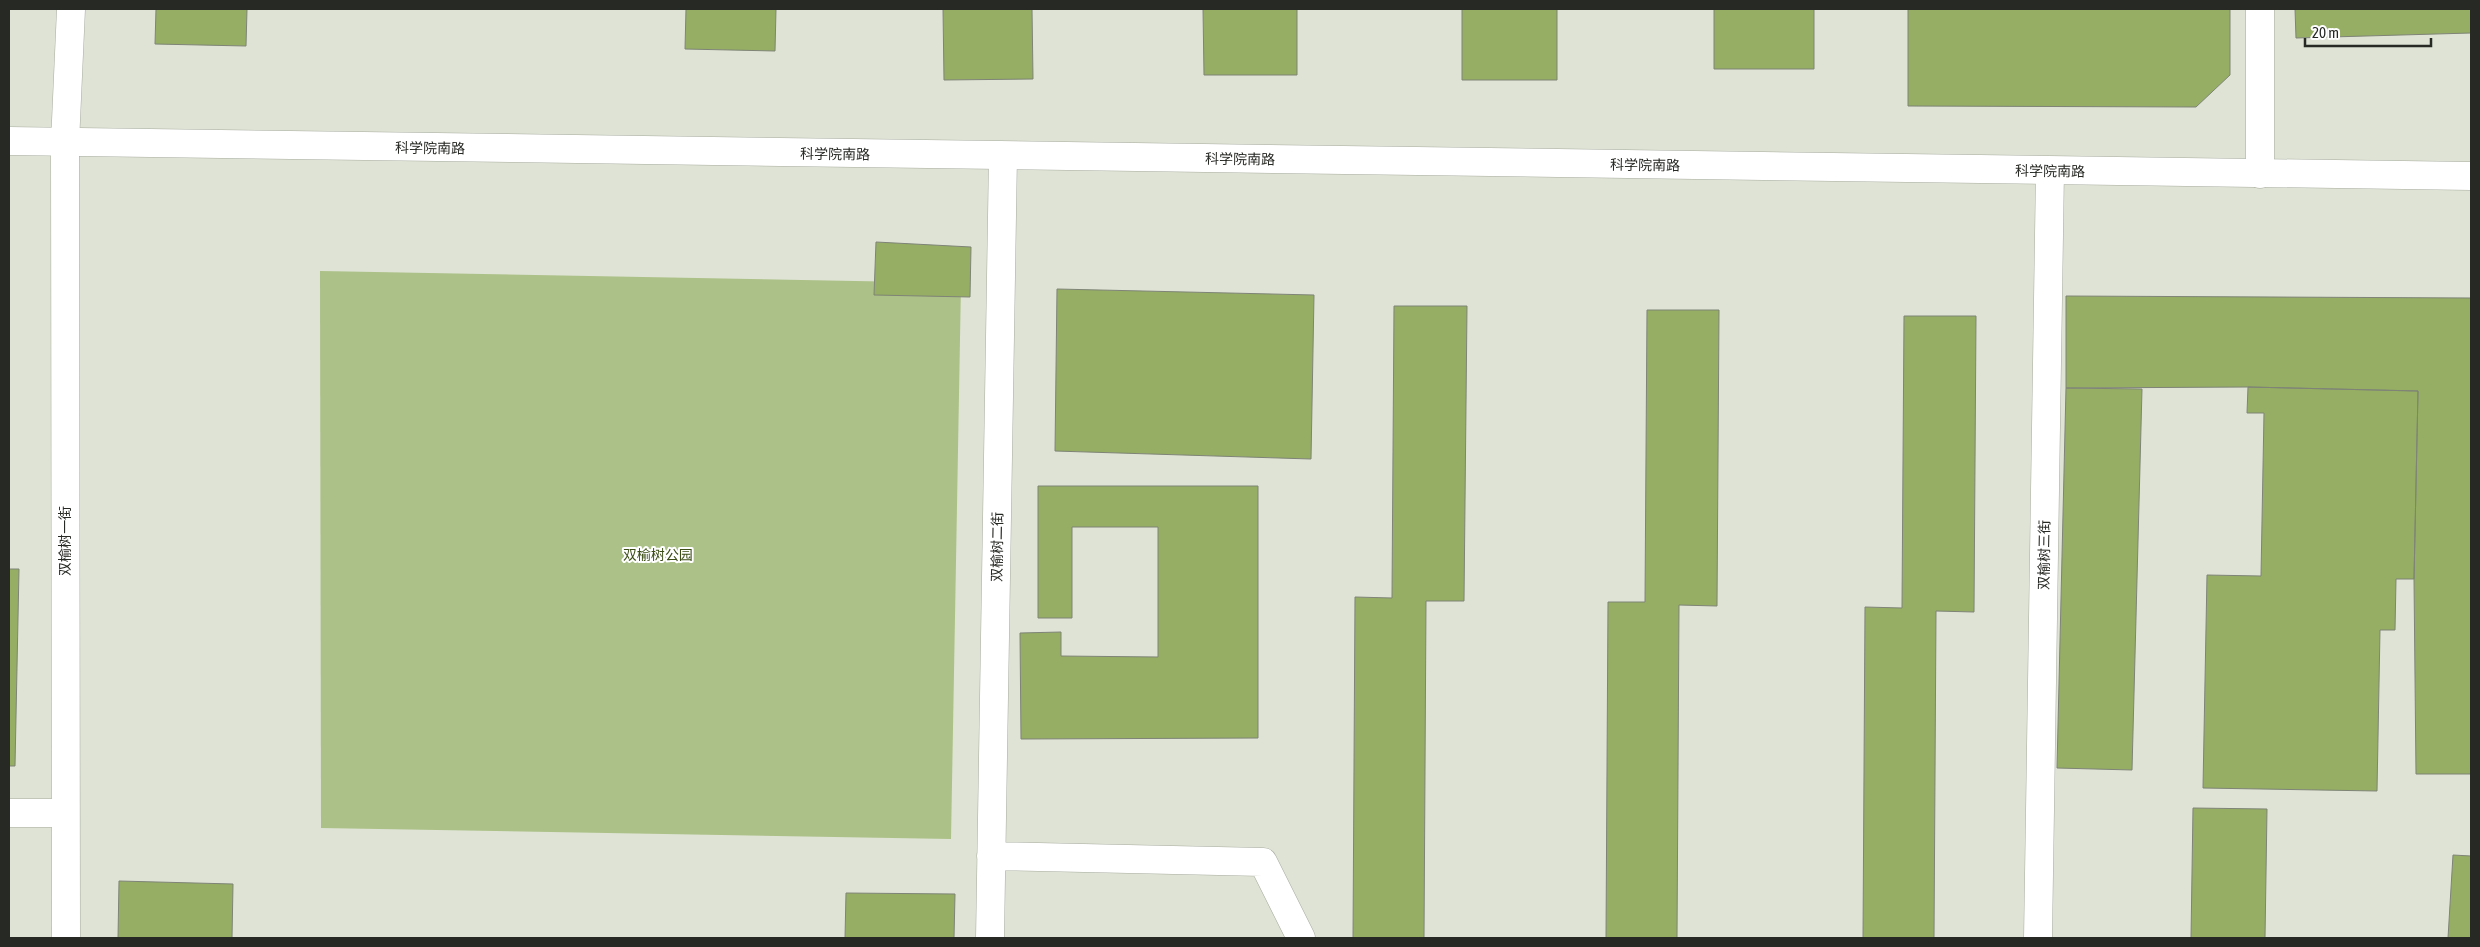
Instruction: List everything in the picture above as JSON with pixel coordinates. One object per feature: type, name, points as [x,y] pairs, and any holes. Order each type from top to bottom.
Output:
[{"type":"street","name":"双榆树一街","points":[[66,938],[65,143],[71,9]]},
{"type":"street","points":[[2260,9],[2260,174]]},
{"type":"street","name":"科学院南路","points":[[9,142],[2471,176]]},
{"type":"street","name":"双榆树二街","points":[[990,938],[1004,156]]},
{"type":"street","name":"双榆树三街","points":[[2038,938],[2050,171]]},
{"type":"street","points":[[9,813],[65,813]]},
{"type":"street","points":[[991,856],[1263,862],[1301,938]]},
{"type":"green space","name":"双榆树公园","points":[[320,271],[961,283],[951,839],[321,828]]},
{"type":"building","points":[[156,9],[247,9],[246,46],[155,44]]},
{"type":"building","points":[[686,9],[776,9],[775,51],[685,49]]},
{"type":"building","points":[[943,9],[1032,9],[1033,79],[944,80]]},
{"type":"building","points":[[1203,9],[1297,9],[1297,75],[1204,75]]},
{"type":"building","points":[[1462,9],[1557,9],[1557,80],[1462,80]]},
{"type":"building","points":[[1714,9],[1814,9],[1814,69],[1714,69]]},
{"type":"building","points":[[1908,9],[2230,9],[2230,75],[2196,107],[1908,106]]},
{"type":"building","points":[[2295,9],[2471,9],[2471,33],[2296,38]]},
{"type":"building","points":[[876,242],[971,247],[970,297],[874,295]]},
{"type":"building","points":[[1057,289],[1314,295],[1311,459],[1055,451]]},
{"type":"building","points":[[2066,296],[2471,298],[2471,774],[2416,774],[2414,579],[2418,391],[2248,387],[2066,388]]},
{"type":"building","points":[[1394,306],[1467,306],[1464,601],[1426,601],[1424,938],[1353,938],[1355,597],[1392,598]]},
{"type":"building","points":[[1647,310],[1719,310],[1717,606],[1679,605],[1677,938],[1606,938],[1608,602],[1645,602]]},
{"type":"building","points":[[1904,316],[1976,316],[1974,612],[1936,611],[1934,938],[1863,938],[1865,607],[1902,608]]},
{"type":"building","points":[[2248,387],[2418,391],[2414,579],[2396,579],[2395,630],[2380,630],[2377,791],[2203,788],[2207,575],[2261,576],[2264,413],[2247,413]]},
{"type":"building","points":[[2066,388],[2142,389],[2132,770],[2057,768]]},
{"type":"building","points":[[1038,486],[1258,486],[1258,738],[1021,739],[1020,633],[1061,632],[1061,656],[1158,657],[1158,527],[1072,527],[1072,618],[1038,618]]},
{"type":"building","points":[[9,569],[19,569],[15,766],[9,766]]},
{"type":"building","points":[[2193,808],[2267,809],[2265,938],[2191,938]]},
{"type":"building","points":[[2453,855],[2471,856],[2471,938],[2448,938]]},
{"type":"building","points":[[119,881],[233,884],[232,938],[118,938]]},
{"type":"building","points":[[846,893],[955,894],[954,938],[845,938]]}]
